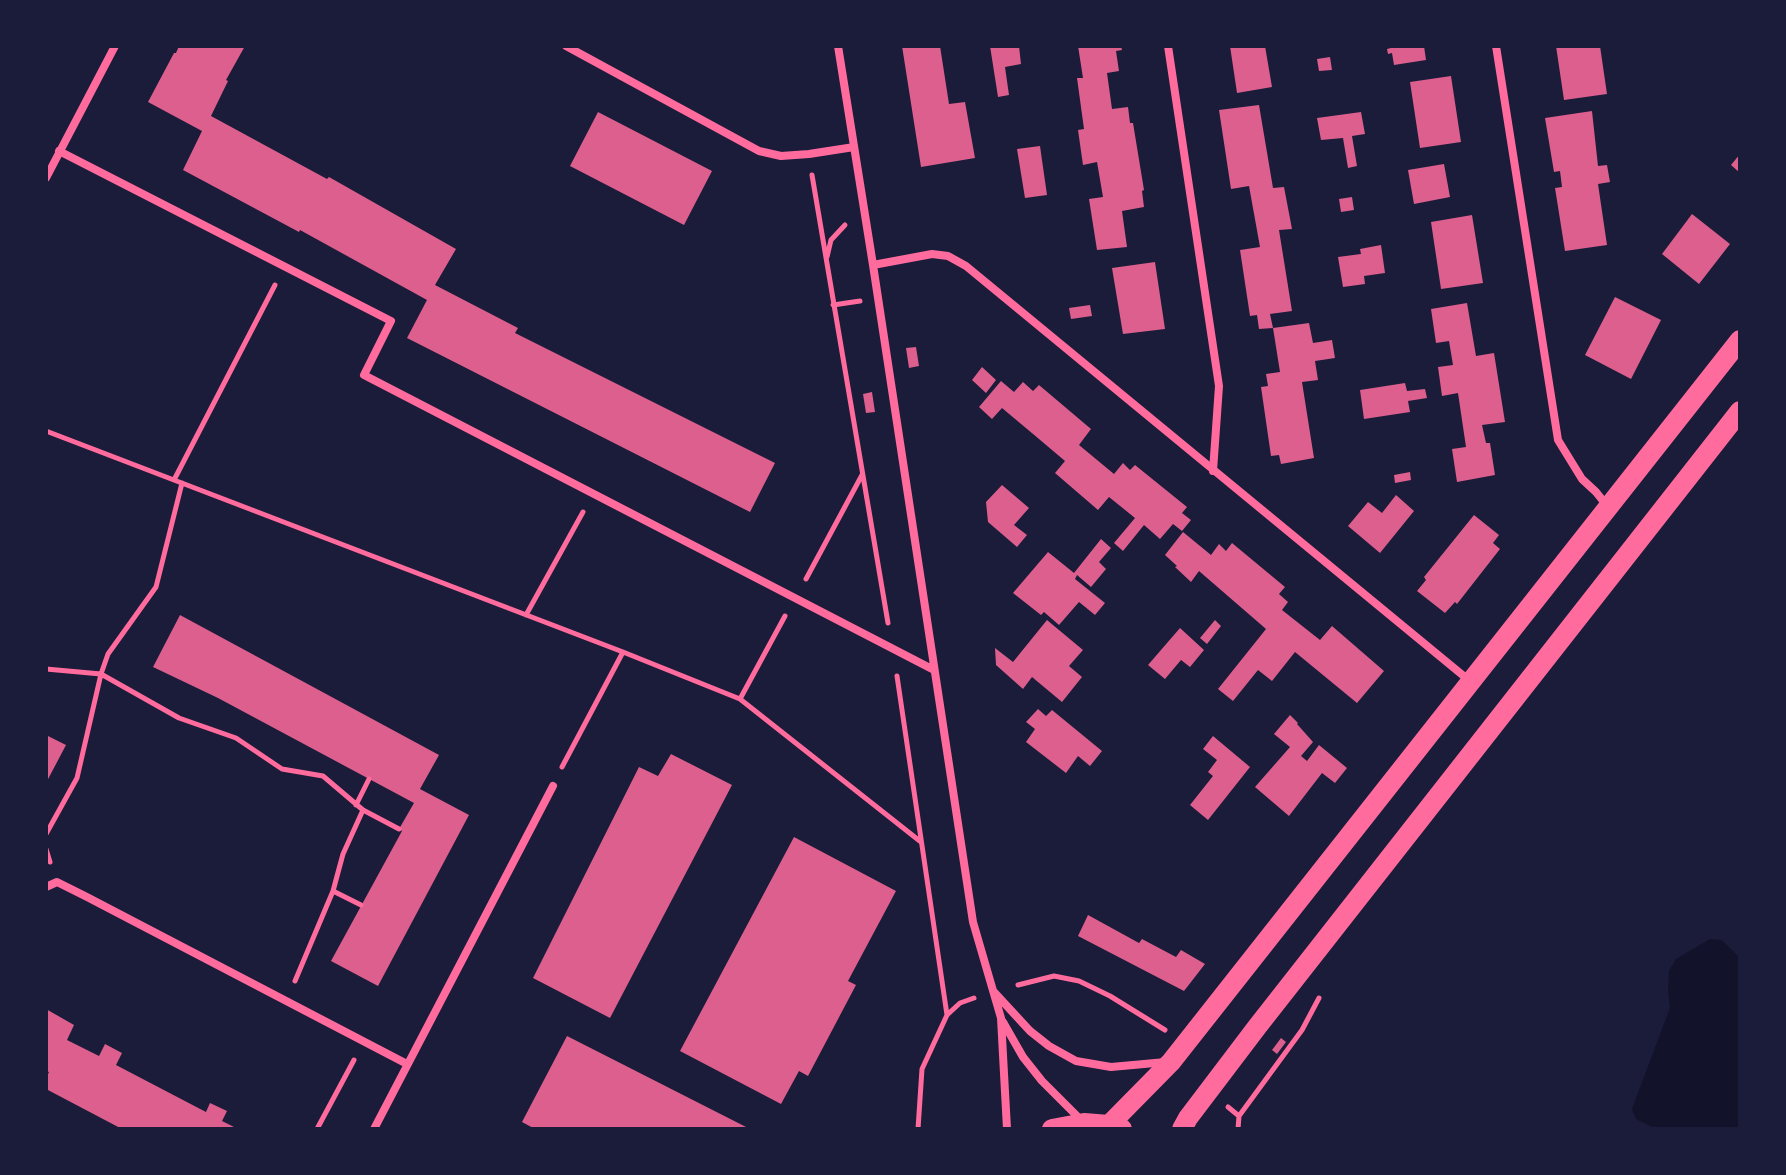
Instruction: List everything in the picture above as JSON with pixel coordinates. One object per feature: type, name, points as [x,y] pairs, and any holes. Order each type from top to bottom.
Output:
[{"type":"main road","points":[[1052,1129],[1084,1123],[1115,1127],[1171,1062],[1472,683],[1740,340]]},
{"type":"main road","points":[[1182,1129],[1249,1038],[1740,411]]},
{"type":"street","points":[[46,178],[115,46]]},
{"type":"street","points":[[566,46],[759,151],[781,156],[854,147]]},
{"type":"street","points":[[838,46],[973,922],[1001,1018],[1023,1057],[1084,1123]]},
{"type":"street","points":[[1168,46],[1219,386],[1213,471]]},
{"type":"street","points":[[1496,46],[1558,440],[1582,479],[1608,508]]},
{"type":"street","points":[[59,151],[391,321],[364,375],[934,670]]},
{"type":"street","points":[[873,265],[932,254],[948,256],[966,266],[1472,683]]},
{"type":"street","points":[[374,1129],[553,786]]},
{"type":"street","points":[[46,887],[57,882],[407,1064]]},
{"type":"street","points":[[993,991],[1030,1031],[1076,1061],[1111,1067],[1171,1062]]},
{"type":"street","points":[[1001,1018],[1007,1129]]},
{"type":"path","points":[[809,154],[893,649],[947,1015]]},
{"type":"path","points":[[827,259],[831,240],[865,209]]},
{"type":"path","points":[[174,480],[285,267]]},
{"type":"path","points":[[46,431],[740,699],[921,842]]},
{"type":"path","points":[[46,834],[77,778],[108,654],[156,587],[182,483]]},
{"type":"path","points":[[526,615],[593,494]]},
{"type":"path","points":[[553,786],[623,652]]},
{"type":"path","points":[[46,669],[101,674],[179,718],[236,738],[282,769],[323,776],[363,810],[399,829]]},
{"type":"path","points":[[356,805],[369,779]]},
{"type":"path","points":[[287,1000],[363,810]]},
{"type":"path","points":[[333,891],[361,905]]},
{"type":"path","points":[[317,1129],[364,1041]]},
{"type":"shaded area","points":[[1710,939],[1722,940],[1740,958],[1740,1129],[1656,1129],[1636,1119],[1632,1109],[1670,1008],[1669,971],[1676,959]]},
{"type":"building","points":[[179,46],[245,46],[211,116],[327,179],[329,177],[456,249],[435,285],[518,328],[515,333],[775,463],[750,512],[407,338],[427,300],[183,170],[202,131],[148,102]]},
{"type":"building","points":[[902,46],[940,46],[949,104],[965,102],[975,158],[921,167]]},
{"type":"building","points":[[990,46],[1019,46],[1021,64],[1005,67],[1009,95],[998,97]]},
{"type":"building","points":[[1078,46],[1121,46],[1122,50],[1116,51],[1119,71],[1107,73],[1112,109],[1128,107],[1144,190],[1144,207],[1122,211],[1127,247],[1097,250],[1089,199],[1103,197],[1097,162],[1083,165],[1078,130],[1084,129],[1077,78],[1083,78]]},
{"type":"building","points":[[1230,46],[1265,46],[1272,87],[1237,93]]},
{"type":"building","points":[[1391,46],[1424,46],[1426,60],[1394,65],[1392,53],[1388,54],[1387,49]]},
{"type":"building","points":[[1556,46],[1600,46],[1607,94],[1564,100]]},
{"type":"building","points":[[1330,57],[1332,70],[1319,71],[1317,59]]},
{"type":"building","points":[[1451,76],[1461,142],[1420,148],[1410,82]]},
{"type":"building","points":[[1259,105],[1273,188],[1284,187],[1292,229],[1279,230],[1292,311],[1270,314],[1273,328],[1259,329],[1257,315],[1250,316],[1240,250],[1260,247],[1249,186],[1231,189],[1219,110]]},
{"type":"building","points":[[1592,111],[1598,166],[1607,165],[1610,182],[1598,184],[1607,245],[1565,251],[1555,188],[1562,187],[1560,171],[1554,172],[1545,118]]},
{"type":"building","points":[[598,112],[712,171],[684,225],[570,166]]},
{"type":"building","points":[[1361,112],[1365,134],[1352,136],[1357,166],[1348,168],[1343,138],[1321,140],[1317,118]]},
{"type":"building","points":[[1040,146],[1047,195],[1025,198],[1017,149]]},
{"type":"building","points":[[1740,154],[1740,173],[1731,165]]},
{"type":"building","points":[[1444,164],[1450,197],[1414,204],[1408,170]]},
{"type":"building","points":[[1352,197],[1354,210],[1341,212],[1339,199]]},
{"type":"building","points":[[1692,214],[1730,244],[1699,284],[1662,254]]},
{"type":"building","points":[[1472,215],[1483,283],[1441,289],[1431,222]]},
{"type":"building","points":[[1381,245],[1385,273],[1364,276],[1365,284],[1343,287],[1338,257],[1361,254],[1360,249]]},
{"type":"building","points":[[1155,262],[1165,329],[1123,334],[1112,268]]},
{"type":"building","points":[[1615,297],[1661,320],[1631,379],[1585,355]]},
{"type":"building","points":[[1467,303],[1476,356],[1494,353],[1505,422],[1482,425],[1486,443],[1490,443],[1495,475],[1457,482],[1452,449],[1466,447],[1458,393],[1442,396],[1438,367],[1453,365],[1449,341],[1436,343],[1431,309]]},
{"type":"building","points":[[1090,305],[1092,316],[1071,319],[1069,308]]},
{"type":"building","points":[[1309,323],[1313,343],[1332,340],[1335,358],[1315,361],[1318,380],[1302,382],[1314,458],[1281,464],[1279,455],[1271,456],[1261,387],[1268,386],[1266,374],[1280,372],[1273,328]]},
{"type":"building","points":[[916,347],[919,366],[909,368],[906,348]]},
{"type":"building","points":[[982,367],[996,380],[986,393],[972,380]]},
{"type":"building","points":[[1001,381],[1014,392],[1023,382],[1033,391],[1039,385],[1091,429],[1079,445],[1114,474],[1123,463],[1130,470],[1135,465],[1187,507],[1182,513],[1191,520],[1182,531],[1173,524],[1160,539],[1144,525],[1123,551],[1114,543],[1135,518],[1109,497],[1098,510],[1055,473],[1065,461],[1002,408],[992,419],[979,407]]},
{"type":"building","points":[[1405,383],[1407,391],[1425,389],[1427,398],[1408,401],[1410,412],[1364,419],[1360,390]]},
{"type":"building","points":[[872,392],[875,412],[866,413],[863,394]]},
{"type":"building","points":[[1410,472],[1411,480],[1395,483],[1394,475]]},
{"type":"building","points":[[1002,485],[1029,508],[1014,525],[1027,535],[1017,547],[988,522],[986,502]]},
{"type":"building","points":[[1396,495],[1414,511],[1380,553],[1348,526],[1368,502],[1382,513]]},
{"type":"building","points":[[1474,515],[1499,535],[1493,543],[1500,549],[1457,604],[1455,602],[1445,613],[1417,591],[1426,580],[1424,577]]},
{"type":"building","points":[[1183,532],[1211,555],[1219,544],[1226,551],[1232,543],[1285,587],[1279,594],[1288,602],[1282,610],[1320,640],[1332,626],[1384,671],[1357,703],[1295,652],[1272,681],[1258,670],[1233,701],[1218,689],[1266,629],[1199,571],[1191,582],[1175,567],[1165,555]]},
{"type":"building","points":[[1101,539],[1111,548],[1099,562],[1106,569],[1091,587],[1077,575],[1075,579],[1105,603],[1095,615],[1079,602],[1059,625],[1013,593],[1048,552],[1074,573]]},
{"type":"building","points":[[180,615],[439,755],[420,789],[469,815],[378,986],[331,961],[414,803],[218,698],[153,667]]},
{"type":"building","points":[[1047,620],[1083,650],[1069,666],[1082,677],[1062,702],[1032,677],[1023,689],[996,665],[995,648],[1013,662]]},
{"type":"building","points":[[1215,620],[1221,626],[1207,644],[1200,638]]},
{"type":"building","points":[[1180,628],[1204,650],[1190,667],[1181,660],[1165,679],[1148,665]]},
{"type":"building","points":[[1038,709],[1046,716],[1052,710],[1102,751],[1090,766],[1078,756],[1066,773],[1026,742],[1035,729],[1026,722]]},
{"type":"building","points":[[1290,715],[1313,742],[1301,756],[1307,761],[1319,745],[1347,768],[1335,783],[1322,773],[1289,816],[1255,787],[1290,747],[1274,734]]},
{"type":"building","points":[[46,735],[66,745],[46,783]]},
{"type":"building","points":[[1213,736],[1250,767],[1208,820],[1190,805],[1213,776],[1208,772],[1217,760],[1203,749]]},
{"type":"building","points":[[671,754],[732,785],[610,1018],[533,978],[639,767],[658,776]]},
{"type":"building","points":[[794,837],[896,891],[848,981],[856,985],[808,1076],[799,1071],[781,1104],[680,1051]]},
{"type":"building","points":[[1088,915],[1139,943],[1142,939],[1176,957],[1181,950],[1205,964],[1184,991],[1078,936]]},
{"type":"building","points":[[46,1009],[74,1025],[67,1040],[99,1056],[105,1044],[122,1053],[116,1065],[206,1112],[210,1103],[227,1111],[222,1121],[238,1129],[122,1129],[46,1089],[49,1072],[46,1071]]},
{"type":"building","points":[[567,1036],[750,1129],[535,1129],[522,1122]]},
{"type":"building","points":[[1281,1038],[1286,1042],[1277,1054],[1272,1050]]}]
